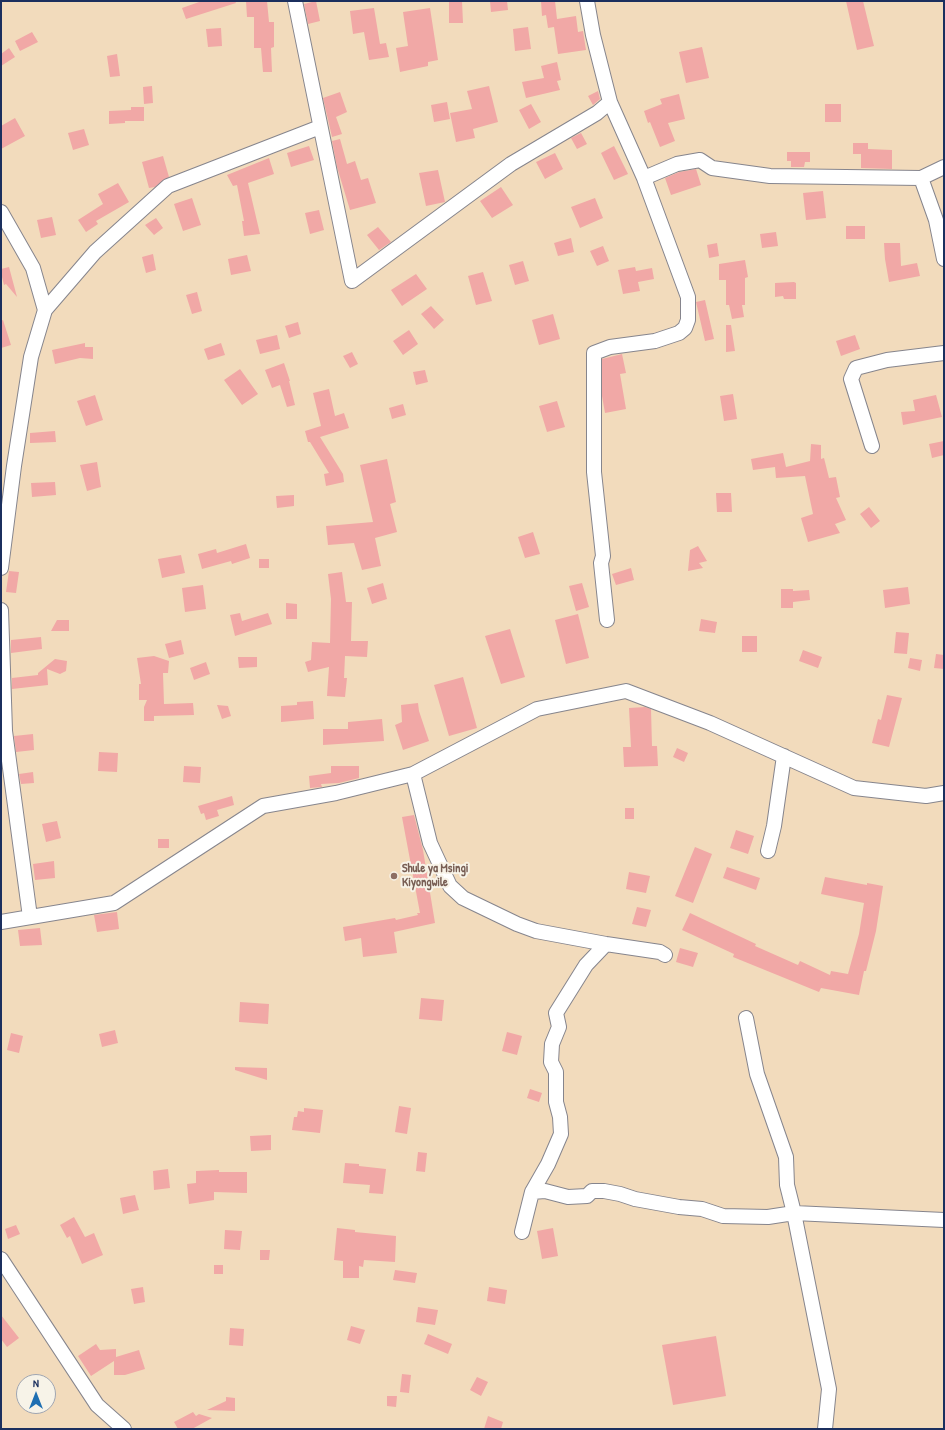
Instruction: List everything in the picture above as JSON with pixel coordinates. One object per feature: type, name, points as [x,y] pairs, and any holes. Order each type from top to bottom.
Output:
[{"type":"street","points":[[295,1],[352,281],[511,164],[597,113],[610,102]]},
{"type":"street","points":[[587,1],[593,35],[610,102],[644,178],[688,297],[688,320],[685,328],[679,333],[655,341],[610,347],[594,354],[594,472],[603,556],[601,563],[607,620]]},
{"type":"street","points":[[1,568],[14,466],[31,357],[45,310],[95,252],[168,186],[320,127]]},
{"type":"street","points":[[644,178],[677,164],[700,160],[712,168],[770,176],[920,178],[944,167]]},
{"type":"street","points":[[920,178],[936,220],[944,259]]},
{"type":"street","points":[[1,212],[33,268],[45,310]]},
{"type":"street","points":[[872,446],[851,379],[856,368],[887,360],[944,353]]},
{"type":"street","points":[[1,610],[5,731],[30,917]]},
{"type":"street","points":[[1,922],[114,903],[263,806],[336,793],[413,774],[537,709],[626,691],[710,723],[854,788],[926,796],[944,793]]},
{"type":"street","points":[[768,851],[774,826],[784,756]]},
{"type":"street","points":[[413,774],[430,843],[450,886],[463,898],[516,924],[536,931],[660,952],[665,955]]},
{"type":"street","points":[[522,1232],[532,1192],[548,1164],[561,1134],[560,1117],[556,1102],[556,1072],[551,1062],[552,1044],[559,1027],[556,1012],[586,965],[606,944]]},
{"type":"street","points":[[746,1018],[757,1074],[786,1157],[787,1186],[794,1213],[829,1389],[825,1429]]},
{"type":"street","points":[[532,1192],[545,1191],[568,1197],[587,1196],[592,1191],[604,1191],[635,1199],[679,1207],[702,1209],[723,1216],[741,1218],[768,1217],[794,1213],[944,1220]]},
{"type":"street","points":[[1,1259],[97,1405],[124,1429]]},
{"type":"building","points":[[202,1],[235,1],[236,3],[186,19],[182,8]]},
{"type":"building","points":[[246,1],[267,1],[269,22],[274,22],[274,47],[271,48],[272,72],[263,72],[261,48],[254,48],[254,17],[247,17]]},
{"type":"building","points":[[316,1],[320,21],[308,24],[304,4]]},
{"type":"building","points":[[449,1],[462,1],[463,23],[449,23]]},
{"type":"building","points":[[490,1],[507,1],[508,10],[491,12]]},
{"type":"building","points":[[541,1],[555,1],[557,19],[576,16],[578,32],[583,31],[586,50],[558,54],[554,27],[548,28],[546,15],[542,16]]},
{"type":"building","points":[[846,1],[863,1],[874,46],[857,50]]},
{"type":"building","points":[[374,8],[380,44],[386,43],[389,57],[369,60],[364,32],[353,34],[350,11]]},
{"type":"building","points":[[430,8],[438,60],[428,62],[428,66],[400,72],[396,48],[408,46],[403,12]]},
{"type":"building","points":[[528,27],[531,49],[515,51],[513,29]]},
{"type":"building","points":[[221,28],[222,46],[208,47],[206,29]]},
{"type":"building","points":[[32,32],[38,42],[20,51],[15,41]]},
{"type":"building","points":[[702,47],[709,78],[686,83],[679,52]]},
{"type":"building","points":[[9,48],[15,57],[1,66],[1,54]]},
{"type":"building","points":[[117,54],[120,76],[110,77],[107,56]]},
{"type":"building","points":[[557,62],[561,80],[557,81],[560,90],[526,98],[522,82],[544,78],[541,66]]},
{"type":"building","points":[[152,86],[153,103],[144,104],[143,87]]},
{"type":"building","points":[[489,86],[498,122],[473,129],[475,138],[456,142],[450,113],[472,109],[467,91]]},
{"type":"building","points":[[598,91],[600,99],[593,105],[588,96]]},
{"type":"building","points":[[340,92],[347,112],[336,117],[342,134],[332,137],[323,98]]},
{"type":"building","points":[[679,94],[685,119],[668,123],[675,141],[660,147],[650,122],[648,123],[644,111],[662,104],[660,99]]},
{"type":"building","points":[[447,102],[450,119],[434,122],[431,105]]},
{"type":"building","points":[[531,104],[541,122],[529,129],[519,110]]},
{"type":"building","points":[[825,104],[841,104],[841,122],[825,122]]},
{"type":"building","points":[[131,107],[144,107],[144,121],[125,121],[125,123],[109,124],[109,111],[131,110]]},
{"type":"building","points":[[15,118],[25,136],[1,149],[1,126]]},
{"type":"building","points":[[84,129],[89,145],[73,150],[68,133]]},
{"type":"building","points":[[581,133],[587,144],[577,149],[571,138]]},
{"type":"building","points":[[340,139],[347,164],[355,161],[361,180],[368,178],[376,203],[350,210],[337,167],[332,141]]},
{"type":"building","points":[[853,143],[868,143],[868,149],[892,150],[892,169],[861,168],[861,154],[853,154]]},
{"type":"building","points":[[309,146],[314,160],[291,167],[287,153]]},
{"type":"building","points":[[614,146],[628,174],[614,180],[601,153]]},
{"type":"building","points":[[787,152],[810,152],[810,162],[805,162],[804,167],[791,167],[791,161],[787,161]]},
{"type":"building","points":[[555,153],[563,169],[545,179],[536,162]]},
{"type":"building","points":[[163,156],[169,177],[155,187],[149,188],[142,162]]},
{"type":"building","points":[[269,158],[274,174],[248,183],[260,234],[244,236],[242,221],[244,221],[237,185],[233,186],[227,175]]},
{"type":"building","points":[[696,169],[701,185],[671,195],[665,178],[679,172]]},
{"type":"building","points":[[438,170],[445,202],[426,206],[419,173]]},
{"type":"building","points":[[118,183],[129,202],[96,221],[98,224],[86,232],[78,220],[103,204],[98,194]]},
{"type":"building","points":[[501,187],[513,205],[492,218],[480,201]]},
{"type":"building","points":[[823,191],[826,218],[806,220],[803,193]]},
{"type":"building","points":[[192,198],[201,225],[183,231],[174,204]]},
{"type":"building","points":[[595,198],[603,218],[580,228],[571,207]]},
{"type":"building","points":[[319,210],[324,230],[310,234],[305,213]]},
{"type":"building","points":[[52,217],[56,235],[41,238],[37,220]]},
{"type":"building","points":[[156,218],[163,228],[154,235],[145,225]]},
{"type":"building","points":[[846,226],[865,226],[865,239],[846,239]]},
{"type":"building","points":[[378,227],[391,242],[379,250],[367,235]]},
{"type":"building","points":[[776,232],[778,246],[762,248],[760,234]]},
{"type":"building","points":[[571,238],[574,252],[558,256],[554,243]]},
{"type":"building","points":[[717,243],[719,256],[709,258],[707,245]]},
{"type":"building","points":[[884,243],[900,243],[901,266],[917,263],[920,276],[889,282]]},
{"type":"building","points":[[603,246],[609,261],[597,266],[590,251]]},
{"type":"building","points":[[153,254],[156,270],[146,273],[142,257]]},
{"type":"building","points":[[247,255],[251,271],[231,275],[228,259]]},
{"type":"building","points":[[745,260],[748,277],[745,278],[745,305],[742,305],[744,317],[732,319],[729,305],[726,305],[726,280],[719,280],[719,264]]},
{"type":"building","points":[[523,261],[529,281],[515,285],[509,265]]},
{"type":"building","points":[[9,267],[17,297],[6,284],[4,285],[1,269]]},
{"type":"building","points":[[635,267],[636,271],[652,268],[654,279],[638,282],[640,291],[623,294],[618,270]]},
{"type":"building","points":[[483,272],[492,301],[476,305],[468,276]]},
{"type":"building","points":[[416,274],[427,289],[402,306],[391,290]]},
{"type":"building","points":[[775,283],[796,283],[796,299],[784,299],[783,296],[775,297]]},
{"type":"building","points":[[197,292],[202,311],[192,314],[186,295]]},
{"type":"building","points":[[705,300],[714,339],[705,341],[696,302]]},
{"type":"building","points":[[431,306],[444,320],[434,329],[421,314]]},
{"type":"building","points":[[553,314],[560,339],[539,345],[532,320]]},
{"type":"building","points":[[3,320],[11,345],[1,348],[1,321]]},
{"type":"building","points":[[298,322],[301,334],[289,338],[285,326]]},
{"type":"building","points":[[726,325],[731,325],[735,351],[726,352]]},
{"type":"building","points":[[409,330],[418,344],[403,355],[393,341]]},
{"type":"building","points":[[277,335],[280,349],[260,354],[256,340]]},
{"type":"building","points":[[855,335],[860,349],[841,356],[836,341]]},
{"type":"building","points":[[85,343],[85,347],[93,347],[93,359],[80,358],[55,364],[52,350]]},
{"type":"building","points":[[221,343],[225,355],[208,360],[204,349]]},
{"type":"building","points":[[352,352],[358,364],[350,368],[343,356]]},
{"type":"building","points":[[622,354],[626,373],[620,374],[626,409],[605,413],[602,396],[602,359]]},
{"type":"building","points":[[284,363],[290,381],[295,405],[287,407],[280,385],[272,388],[265,370]]},
{"type":"building","points":[[240,369],[258,394],[242,405],[224,380]]},
{"type":"building","points":[[425,370],[428,382],[416,385],[413,372]]},
{"type":"building","points":[[329,389],[335,416],[344,413],[349,428],[320,437],[343,474],[344,482],[326,486],[324,474],[329,473],[310,442],[308,442],[305,431],[321,426],[313,393]]},
{"type":"building","points":[[733,394],[737,419],[724,421],[720,396]]},
{"type":"building","points":[[95,395],[103,420],[86,426],[77,401]]},
{"type":"building","points":[[936,395],[942,417],[903,425],[901,412],[915,411],[913,400]]},
{"type":"building","points":[[557,401],[565,427],[547,432],[539,406]]},
{"type":"building","points":[[403,404],[406,415],[392,419],[389,408]]},
{"type":"building","points":[[55,431],[56,442],[30,443],[30,433]]},
{"type":"building","points":[[944,441],[944,455],[932,458],[929,444]]},
{"type":"building","points":[[811,444],[821,445],[821,459],[824,458],[829,478],[836,477],[840,497],[836,498],[846,520],[835,524],[840,533],[808,542],[801,518],[813,514],[805,476],[776,478],[775,467],[753,470],[751,459],[783,453],[786,467],[810,461]]},
{"type":"building","points":[[387,459],[396,502],[390,504],[397,532],[375,538],[381,566],[362,570],[354,543],[328,545],[326,526],[373,522],[360,465]]},
{"type":"building","points":[[97,462],[101,487],[87,491],[80,465]]},
{"type":"building","points":[[55,482],[56,495],[32,497],[31,483]]},
{"type":"building","points":[[716,493],[731,493],[732,512],[717,512]]},
{"type":"building","points":[[294,495],[294,506],[277,508],[276,496]]},
{"type":"building","points":[[869,507],[880,521],[871,528],[860,514]]},
{"type":"building","points":[[533,532],[540,554],[525,558],[518,537]]},
{"type":"building","points":[[246,544],[250,558],[232,564],[231,561],[202,569],[198,554],[216,549],[217,553]]},
{"type":"building","points":[[698,546],[707,561],[699,563],[703,568],[688,571],[690,550]]},
{"type":"building","points":[[181,555],[185,573],[162,578],[158,559]]},
{"type":"building","points":[[259,559],[269,559],[269,568],[259,568]]},
{"type":"building","points":[[631,568],[634,580],[616,585],[612,574]]},
{"type":"building","points":[[9,571],[19,572],[16,593],[6,592]]},
{"type":"building","points":[[342,572],[346,602],[352,602],[351,641],[368,641],[367,657],[345,656],[344,678],[347,678],[345,697],[327,696],[329,667],[308,672],[305,662],[311,660],[312,642],[330,643],[331,599],[328,574]]},
{"type":"building","points":[[383,583],[387,599],[372,604],[367,588]]},
{"type":"building","points":[[582,583],[589,607],[576,611],[569,586]]},
{"type":"building","points":[[203,585],[206,609],[185,612],[182,588]]},
{"type":"building","points":[[908,587],[910,604],[885,608],[883,590]]},
{"type":"building","points":[[781,589],[793,589],[793,591],[809,590],[810,600],[793,602],[793,608],[781,608]]},
{"type":"building","points":[[286,603],[297,604],[297,619],[286,619]]},
{"type":"building","points":[[240,613],[242,621],[268,613],[272,624],[235,636],[230,615]]},
{"type":"building","points":[[578,614],[589,658],[566,664],[555,620]]},
{"type":"building","points":[[701,619],[717,622],[715,633],[699,631]]},
{"type":"building","points":[[57,620],[69,620],[69,631],[51,631]]},
{"type":"building","points":[[510,629],[525,677],[501,684],[485,636]]},
{"type":"building","points":[[896,632],[909,633],[907,654],[894,653]]},
{"type":"building","points":[[742,636],[757,636],[757,652],[742,652]]},
{"type":"building","points":[[41,637],[42,649],[11,653],[11,640]]},
{"type":"building","points":[[181,640],[184,654],[169,658],[165,644]]},
{"type":"building","points":[[803,650],[822,657],[818,668],[799,661]]},
{"type":"building","points":[[936,654],[944,655],[944,669],[934,668]]},
{"type":"building","points":[[154,656],[169,661],[168,673],[163,673],[164,704],[193,703],[194,715],[154,716],[154,721],[144,721],[144,707],[147,700],[139,700],[139,684],[141,684],[137,658]]},
{"type":"building","points":[[238,657],[257,657],[257,667],[239,668]]},
{"type":"building","points":[[910,658],[922,660],[920,671],[908,668]]},
{"type":"building","points":[[55,659],[67,661],[66,671],[60,674],[47,669],[48,685],[12,689],[12,678],[38,675],[38,673]]},
{"type":"building","points":[[206,662],[210,674],[194,680],[190,668]]},
{"type":"building","points":[[463,677],[477,728],[449,736],[434,685]]},
{"type":"building","points":[[887,695],[902,698],[889,747],[872,743],[878,719],[881,720]]},
{"type":"building","points":[[313,701],[314,719],[281,722],[281,706],[297,705],[297,702]]},
{"type":"building","points":[[418,703],[419,711],[429,741],[403,750],[395,725],[402,722],[401,705]]},
{"type":"building","points":[[217,705],[228,706],[231,716],[222,719]]},
{"type":"building","points":[[645,707],[651,709],[652,746],[657,746],[658,766],[624,767],[623,747],[631,747],[629,708]]},
{"type":"building","points":[[382,719],[384,741],[323,745],[323,729],[348,729],[348,722]]},
{"type":"building","points":[[33,734],[34,750],[16,752],[14,736]]},
{"type":"building","points":[[677,748],[688,753],[684,762],[673,757]]},
{"type":"building","points":[[99,752],[118,753],[117,772],[98,771]]},
{"type":"building","points":[[184,766],[201,767],[200,783],[183,782]]},
{"type":"building","points":[[331,766],[359,766],[359,778],[339,783],[321,784],[322,787],[310,788],[309,776],[331,773]]},
{"type":"building","points":[[33,772],[34,783],[21,784],[19,774]]},
{"type":"building","points":[[232,796],[234,805],[217,810],[219,816],[206,820],[204,813],[201,814],[198,806]]},
{"type":"building","points":[[625,808],[634,808],[634,819],[625,819]]},
{"type":"building","points":[[414,815],[423,850],[435,923],[394,932],[397,953],[363,957],[361,938],[345,941],[343,927],[395,918],[396,920],[418,915],[417,913],[420,913],[402,817]]},
{"type":"building","points":[[57,821],[61,838],[46,842],[42,824]]},
{"type":"building","points":[[736,830],[754,836],[748,854],[730,848]]},
{"type":"building","points":[[158,839],[169,839],[169,848],[158,848]]},
{"type":"building","points":[[695,847],[712,854],[693,903],[675,896]]},
{"type":"building","points":[[54,861],[55,878],[35,880],[33,864]]},
{"type":"building","points":[[727,867],[760,878],[756,890],[723,878]]},
{"type":"building","points":[[629,872],[650,876],[646,893],[626,889]]},
{"type":"building","points":[[825,877],[867,885],[867,883],[883,886],[876,931],[866,971],[864,971],[859,995],[821,988],[819,992],[733,957],[734,954],[682,930],[690,913],[756,944],[755,946],[798,965],[800,961],[830,975],[831,971],[848,974],[859,934],[864,903],[821,894]]},
{"type":"building","points":[[637,907],[651,910],[646,927],[632,924]]},
{"type":"building","points":[[117,912],[119,929],[97,932],[94,915]]},
{"type":"building","points":[[40,928],[42,945],[20,946],[18,930]]},
{"type":"building","points":[[680,948],[698,953],[693,967],[676,962]]},
{"type":"building","points":[[421,998],[444,1000],[442,1021],[419,1019]]},
{"type":"building","points":[[240,1002],[269,1004],[268,1024],[239,1022]]},
{"type":"building","points":[[115,1030],[118,1043],[102,1047],[99,1034]]},
{"type":"building","points":[[507,1032],[522,1036],[517,1055],[502,1051]]},
{"type":"building","points":[[11,1033],[23,1036],[19,1053],[7,1050]]},
{"type":"building","points":[[235,1067],[267,1068],[267,1080],[235,1070]]},
{"type":"building","points":[[530,1089],[542,1093],[539,1102],[527,1098]]},
{"type":"building","points":[[399,1106],[411,1108],[407,1134],[395,1132]]},
{"type":"building","points":[[304,1108],[323,1110],[320,1133],[292,1130],[294,1117],[297,1117],[298,1111],[304,1112]]},
{"type":"building","points":[[271,1135],[271,1150],[251,1151],[250,1136]]},
{"type":"building","points":[[418,1152],[427,1153],[425,1172],[416,1171]]},
{"type":"building","points":[[345,1163],[386,1169],[383,1194],[369,1193],[370,1185],[343,1183]]},
{"type":"building","points":[[168,1169],[170,1188],[154,1190],[153,1171]]},
{"type":"building","points":[[219,1170],[219,1172],[247,1172],[247,1193],[214,1192],[214,1200],[189,1204],[187,1184],[196,1183],[196,1171]]},
{"type":"building","points":[[135,1195],[139,1210],[123,1214],[120,1198]]},
{"type":"building","points":[[74,1217],[85,1237],[94,1233],[103,1255],[82,1264],[70,1236],[67,1238],[60,1225]]},
{"type":"building","points":[[16,1225],[20,1234],[8,1239],[5,1229]]},
{"type":"building","points":[[337,1228],[355,1230],[355,1232],[396,1236],[395,1262],[364,1260],[363,1267],[359,1266],[359,1278],[343,1278],[343,1261],[334,1260]]},
{"type":"building","points":[[553,1228],[558,1256],[542,1259],[537,1231]]},
{"type":"building","points":[[225,1230],[242,1231],[240,1250],[224,1249]]},
{"type":"building","points":[[260,1250],[270,1250],[269,1260],[260,1260]]},
{"type":"building","points":[[214,1265],[223,1265],[223,1274],[214,1274]]},
{"type":"building","points":[[395,1270],[417,1273],[415,1283],[393,1280]]},
{"type":"building","points":[[143,1287],[145,1302],[134,1304],[131,1289]]},
{"type":"building","points":[[489,1287],[507,1290],[505,1304],[487,1301]]},
{"type":"building","points":[[418,1307],[438,1310],[435,1325],[416,1322]]},
{"type":"building","points":[[1,1315],[19,1338],[7,1347],[1,1339]]},
{"type":"building","points":[[351,1326],[365,1330],[360,1344],[347,1340]]},
{"type":"building","points":[[230,1328],[244,1329],[243,1346],[229,1345]]},
{"type":"building","points":[[428,1334],[452,1344],[448,1354],[424,1344]]},
{"type":"building","points":[[716,1336],[726,1396],[673,1405],[662,1345]]},
{"type":"building","points":[[96,1344],[100,1350],[116,1349],[116,1357],[139,1350],[145,1369],[125,1375],[114,1375],[114,1361],[91,1376],[78,1356]]},
{"type":"building","points":[[402,1374],[411,1375],[409,1393],[400,1392]]},
{"type":"building","points":[[477,1377],[488,1382],[481,1396],[470,1390]]},
{"type":"building","points":[[387,1396],[397,1396],[396,1407],[387,1406]]},
{"type":"building","points":[[226,1397],[235,1398],[235,1411],[207,1410],[226,1401]]},
{"type":"building","points":[[193,1412],[196,1416],[199,1414],[212,1418],[192,1429],[178,1429],[174,1422]]},
{"type":"building","points":[[488,1416],[503,1422],[501,1429],[484,1429]]},
{"type":"place","name":"Shule ya Msingi Kiyongwile","points":[[394,876]]}]
